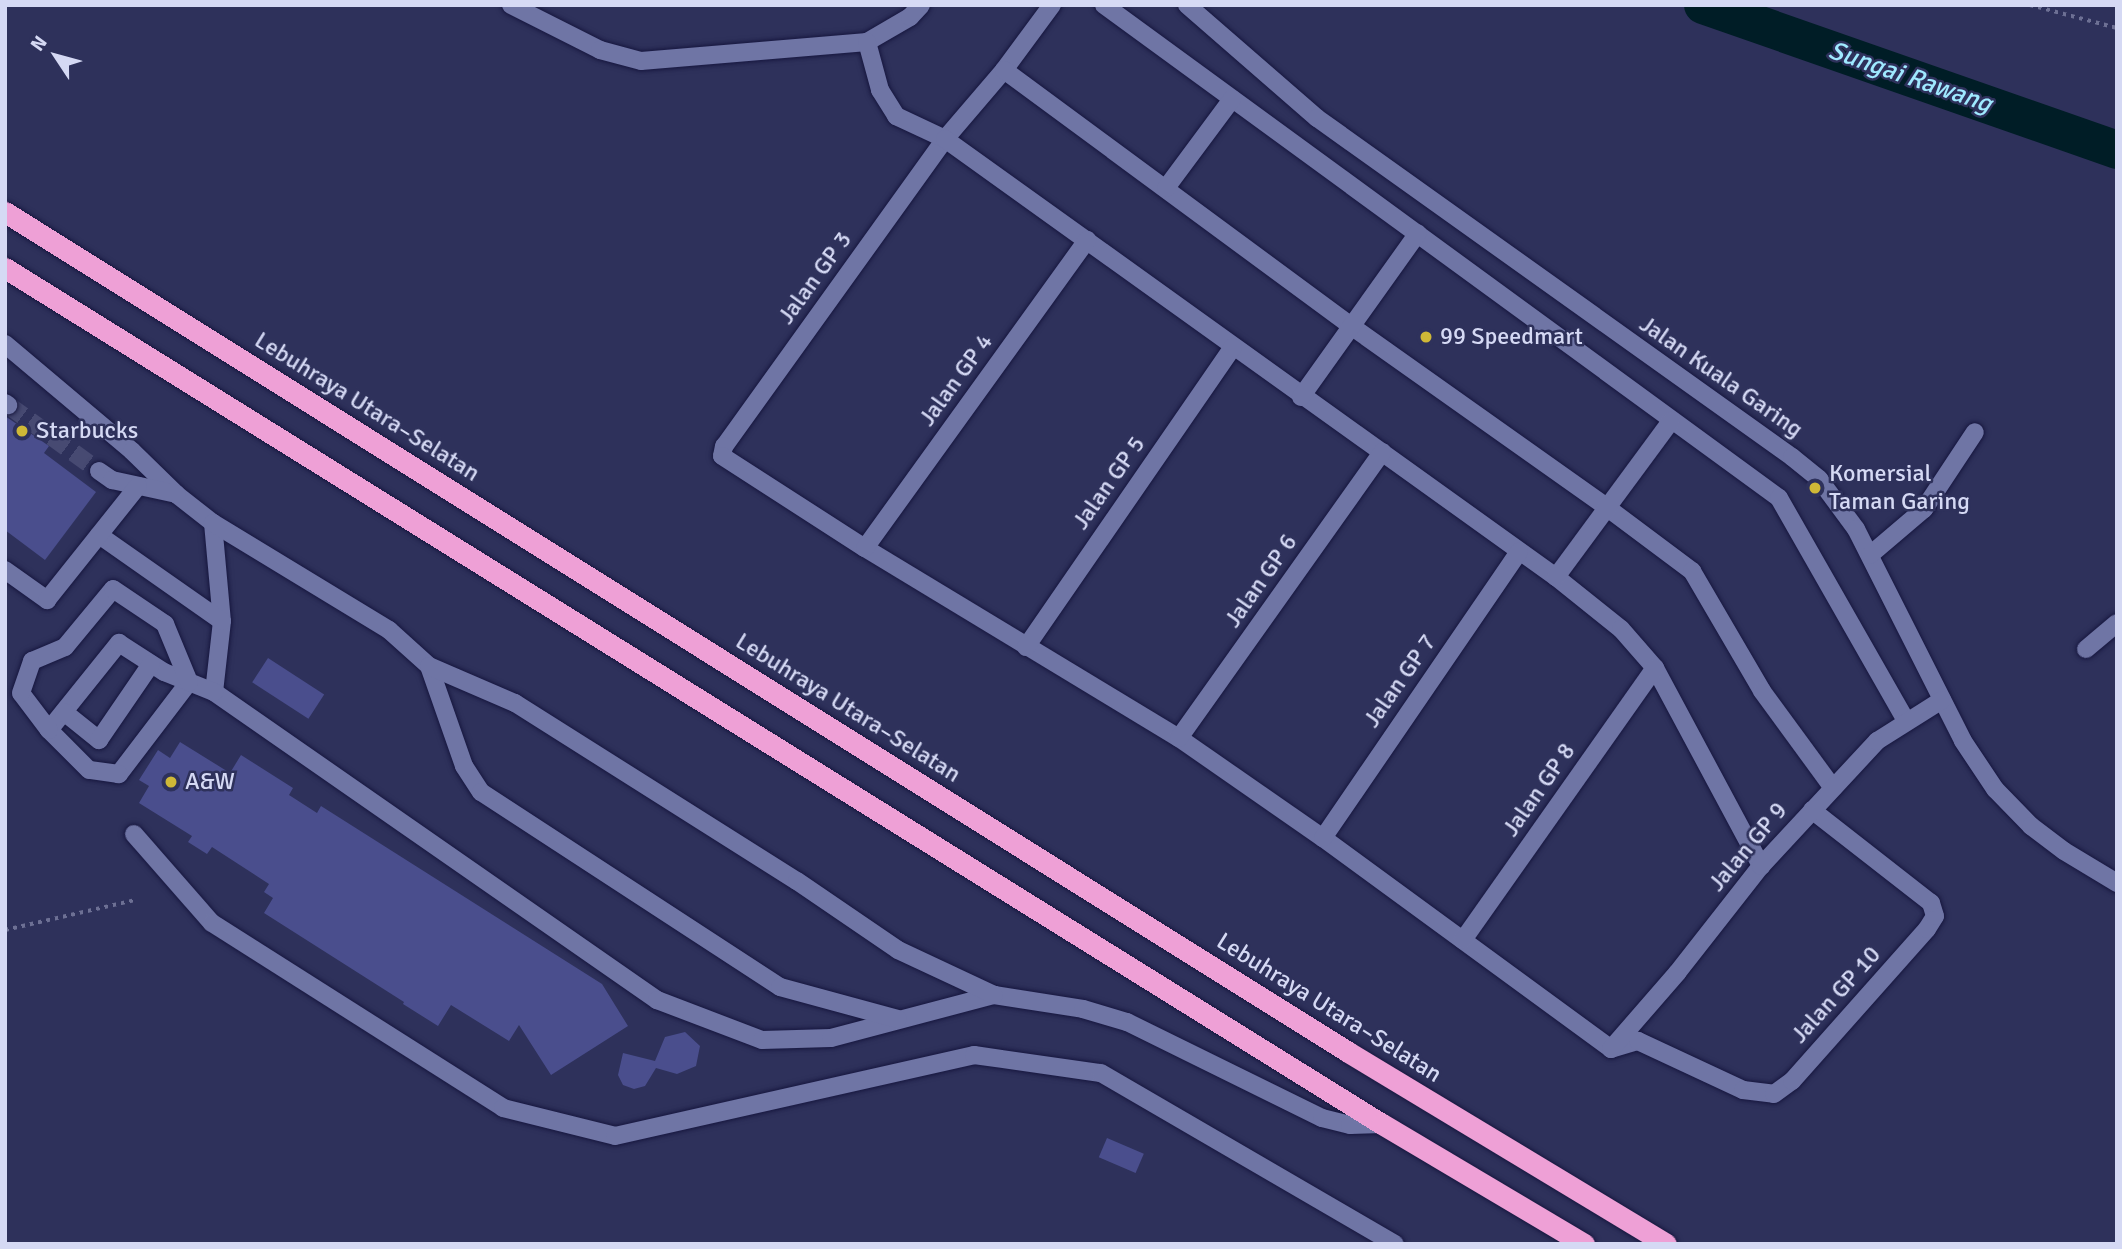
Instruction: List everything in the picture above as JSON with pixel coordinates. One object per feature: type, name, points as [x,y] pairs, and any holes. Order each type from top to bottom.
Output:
[{"type":"highway","name":"Lebuhraya Utara–Selatan","points":[[5,212],[1348,1052],[1666,1244]]},
{"type":"highway","points":[[5,268],[1382,1124],[1584,1244]]},
{"type":"street","points":[[511,5],[600,50],[640,61],[867,42],[910,17],[920,5]]},
{"type":"street","name":"Jalan GP 3","points":[[865,548],[731,465],[722,456],[724,446],[945,139],[1004,70],[1052,5]]},
{"type":"street","points":[[1104,5],[1779,498],[1906,721]]},
{"type":"street","name":"Jalan Kuala Garing","points":[[1187,5],[1317,118],[1792,457],[1819,480],[1842,507],[1870,555],[1963,741],[1995,789],[2031,826],[2116,882]]},
{"type":"street","points":[[867,42],[880,90],[896,116],[945,139],[1301,397],[1556,577],[1621,629],[1655,668],[1761,866]]},
{"type":"street","points":[[1004,70],[1351,326],[1692,571],[1762,691],[1833,788]]},
{"type":"street","points":[[1166,188],[1231,99]]},
{"type":"street","points":[[1301,397],[1418,233]]},
{"type":"street","name":"Jalan GP 4","points":[[865,548],[1087,240]]},
{"type":"street","points":[[5,344],[132,451],[176,494],[213,523],[389,630],[429,666],[515,703],[797,881],[898,950],[994,995],[1083,1009],[1127,1022],[1322,1118],[1350,1125],[1382,1124]]},
{"type":"street","name":"Jalan GP 5","points":[[1026,647],[1233,347]]},
{"type":"street","points":[[1556,577],[1609,509],[1671,421]]},
{"type":"street","points":[[1870,555],[1924,509],[1975,432]]},
{"type":"street","name":"Jalan GP 6","points":[[1180,738],[1382,452]]},
{"type":"street","points":[[99,471],[112,480],[176,494]]},
{"type":"street","points":[[5,570],[47,600],[138,486]]},
{"type":"street","points":[[213,523],[222,621],[214,692]]},
{"type":"street","points":[[99,535],[222,621]]},
{"type":"street","points":[[865,548],[1180,738],[1323,838],[1611,1049]]},
{"type":"street","name":"Jalan GP 7","points":[[1323,838],[1519,552]]},
{"type":"street","points":[[113,589],[165,624],[189,682],[119,774],[89,770],[48,730],[21,693],[32,661],[65,648],[113,589]]},
{"type":"street","points":[[2086,649],[2117,623]]},
{"type":"street","points":[[48,730],[119,643],[151,664],[214,692],[657,1000],[762,1040],[831,1038],[994,995]]},
{"type":"street","points":[[64,712],[99,740],[151,664]]},
{"type":"street","points":[[429,666],[464,766],[481,792],[780,987],[901,1020]]},
{"type":"street","name":"Jalan GP 8","points":[[1463,940],[1655,668]]},
{"type":"street","name":"Jalan GP 9","points":[[1611,1049],[1677,973],[1761,866],[1877,741],[1942,699]]},
{"type":"street","name":"Jalan GP 10","points":[[1611,1049],[1638,1041],[1743,1090],[1774,1094],[1792,1080],[1927,929],[1935,916],[1931,904],[1812,810]]},
{"type":"street","points":[[134,834],[212,923],[503,1108],[615,1136],[974,1055],[1101,1073],[1395,1244]]},
{"type":"path","points":[[2030,5],[2117,28]]},
{"type":"path","points":[[5,930],[135,900]]},
{"type":"building","points":[[5,416],[49,446],[44,453],[96,492],[45,560],[5,530]]},
{"type":"building","points":[[268,658],[324,694],[308,719],[252,682]]},
{"type":"building","points":[[180,742],[230,773],[241,755],[293,788],[289,795],[317,813],[321,806],[602,984],[628,1026],[551,1075],[519,1025],[509,1041],[451,1005],[438,1026],[403,1004],[404,1002],[264,913],[273,898],[264,892],[269,884],[212,847],[207,854],[188,842],[192,836],[139,803],[149,786],[139,780],[158,750],[170,758]]},
{"type":"building","points":[[685,1032],[700,1046],[696,1066],[677,1074],[656,1068],[645,1086],[634,1089],[623,1085],[618,1075],[623,1053],[655,1061],[665,1037]]},
{"type":"building","points":[[1107,1138],[1144,1154],[1136,1173],[1099,1157]]},
{"type":"waterway","name":"Sungai Rawang","points":[[1703,5],[2117,150]]},
{"type":"tunnel","points":[[8,405],[99,471]]},
{"type":"place","name":"99 Speedmart","points":[[1426,337]]},
{"type":"place","name":"Starbucks","points":[[22,431]]},
{"type":"place","name":"Komersial Taman Garing","points":[[1815,488]]},
{"type":"place","name":"A&W","points":[[171,782]]}]
